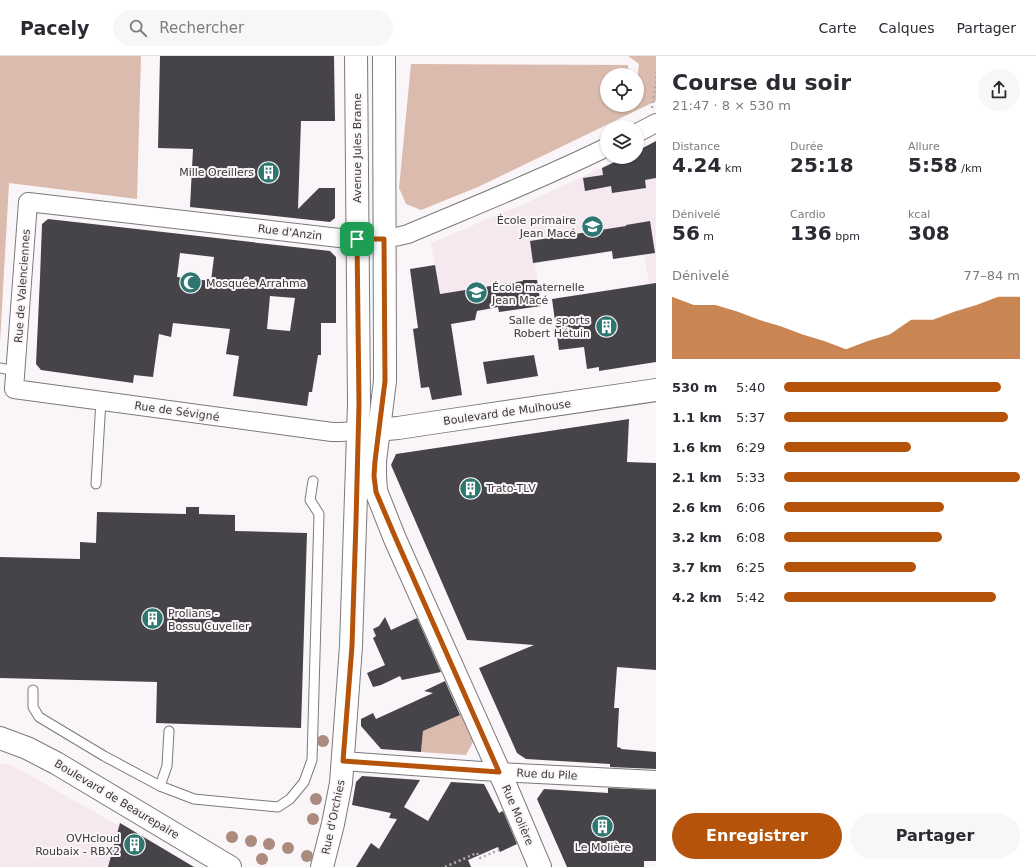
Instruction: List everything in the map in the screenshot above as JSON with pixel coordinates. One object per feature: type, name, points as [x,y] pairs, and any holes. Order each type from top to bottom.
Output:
[{"type":"street","name":"Avenue Jules Brame","points":[[356,56],[358,431]]},
{"type":"street","points":[[379,429],[385,381],[384,56]]},
{"type":"street","name":"Rue d'Anzin","points":[[28,202],[357,239],[384,239],[408,234],[507,193],[600,151]]},
{"type":"street","name":"Rue de Valenciennes","points":[[8,369],[28,202]]},
{"type":"street","name":"Rue de Sévigné","points":[[8,369],[14,389],[332,432],[358,431]]},
{"type":"street","name":"Boulevard de Mulhouse","points":[[358,431],[444,421],[656,390]]},
{"type":"street","name":"Rue Molière","points":[[379,429],[375,461],[376,492],[540,867]]},
{"type":"street","name":"Rue d'Orchies","points":[[322,867],[338,802],[343,761],[352,646],[358,431]]},
{"type":"street","points":[[356,521],[359,514],[366,511],[377,512],[387,519]]},
{"type":"street","name":"Boulevard de Beaurepaire","points":[[0,738],[27,748],[56,763],[230,867]]},
{"type":"street","name":"Rue du Pile","points":[[343,761],[499,772],[656,780]]},
{"type":"lane","points":[[96,484],[101,400]]},
{"type":"lane","points":[[33,690],[33,707],[39,717],[104,756],[160,786],[194,799],[278,807],[290,799],[304,782],[312,760],[319,514],[310,500],[313,481]]},
{"type":"lane","points":[[160,786],[167,766],[169,731]]},
{"type":"path","points":[[647,127],[656,83],[656,72]]},
{"type":"path","points":[[445,867],[477,853],[480,858],[499,850]]},
{"type":"shaded area","points":[[0,56],[141,56],[137,199],[9,183],[0,343]]},
{"type":"shaded area","points":[[628,56],[656,56],[656,101],[644,107],[644,68],[639,68],[639,64]]},
{"type":"shaded area","points":[[411,64],[628,65],[628,68],[600,68],[600,112],[633,112],[617,120],[600,120],[600,128],[478,187],[421,210],[406,204],[399,188]]},
{"type":"shaded area","points":[[609,164],[638,164],[656,177],[656,321],[643,247],[535,264],[541,306],[499,312],[498,307],[474,311],[451,324],[462,395],[432,400],[429,387],[421,388],[413,329],[418,328],[410,269],[435,265],[431,243],[524,204]]},
{"type":"shaded area","points":[[461,714],[473,742],[466,755],[421,752],[423,731]]},
{"type":"shaded area","points":[[0,764],[11,765],[119,826],[120,823],[194,867],[0,867]]},
{"type":"building","points":[[160,56],[334,56],[335,121],[301,121],[298,209],[319,188],[335,188],[335,218],[330,222],[190,207],[193,149],[158,148]]},
{"type":"building","points":[[656,141],[656,178],[645,180],[646,188],[612,193],[611,186],[585,191],[583,178],[603,175],[602,168],[610,164],[644,164],[644,147]]},
{"type":"building","points":[[48,219],[330,251],[336,257],[336,323],[321,323],[321,355],[318,355],[312,392],[309,392],[307,406],[233,396],[239,356],[226,354],[230,329],[173,323],[171,337],[159,334],[153,377],[134,375],[133,383],[41,370],[36,364],[42,224]],"holes":[[[180,253],[214,257],[211,281],[177,277]],[[270,296],[295,298],[290,331],[267,329]]]},
{"type":"building","points":[[650,221],[655,253],[613,259],[612,251],[533,263],[530,241]]},
{"type":"building","points":[[435,265],[440,294],[523,280],[537,280],[541,306],[499,312],[498,307],[477,311],[475,320],[451,324],[462,395],[432,400],[429,387],[421,388],[413,329],[418,328],[410,269]]},
{"type":"building","name":"Salle de sports Robert Hétuin","points":[[656,283],[656,362],[599,371],[599,367],[587,369],[584,347],[559,350],[552,299]]},
{"type":"building","points":[[534,355],[538,376],[487,384],[483,362]]},
{"type":"building","points":[[629,419],[627,462],[656,463],[656,670],[617,667],[614,708],[619,708],[617,747],[621,749],[656,752],[656,769],[610,767],[610,764],[526,759],[517,753],[479,668],[534,645],[467,640],[391,465],[396,454]]},
{"type":"building","name":"Prolians - Bossu Cuvelier","points":[[186,507],[199,507],[199,514],[235,515],[235,531],[307,533],[301,728],[156,723],[157,682],[0,678],[0,557],[80,559],[80,542],[96,543],[97,512],[186,514]]},
{"type":"building","points":[[385,617],[391,630],[417,618],[441,672],[402,680],[400,676],[373,687],[367,673],[385,665],[373,638],[376,636],[373,629],[379,626]]},
{"type":"building","points":[[445,681],[460,715],[423,731],[421,752],[381,749],[361,726],[361,719],[373,713],[376,719],[433,693],[424,691]]},
{"type":"building","points":[[362,776],[420,780],[404,807],[428,821],[451,782],[484,784],[499,813],[503,811],[517,844],[500,852],[498,847],[468,860],[471,867],[356,867],[371,843],[379,849],[397,819],[389,818],[391,813],[352,805],[356,782]]},
{"type":"building","name":"Le Molière","points":[[608,788],[656,790],[656,861],[644,861],[644,867],[567,867],[537,799],[544,789],[608,793]]},
{"type":"building","name":"OVHcloud Roubaix - RBX2","points":[[120,823],[194,867],[108,867]]},
{"type":"place","name":"Mille Oreillers","points":[[269,172]]},
{"type":"place","name":"École primaire Jean Macé","points":[[592,226]]},
{"type":"place","name":"Mosquée Arrahma","points":[[190,283]]},
{"type":"place","name":"École maternelle Jean Macé","points":[[476,293]]},
{"type":"place","name":"Salle de sports Robert Hétuin","points":[[606,326]]},
{"type":"place","name":"Trato-TLV","points":[[470,488]]},
{"type":"place","name":"Prolians - Bossu Cuvelier","points":[[152,619]]},
{"type":"place","name":"Le Molière","points":[[603,827]]},
{"type":"place","name":"OVHcloud Roubaix - RBX2","points":[[135,844]]},
{"type":"route","points":[[357,239],[384,239],[385,381],[375,461],[374,476],[376,492],[499,772],[343,761],[352,646],[356,521],[359,404],[357,239]]}]
